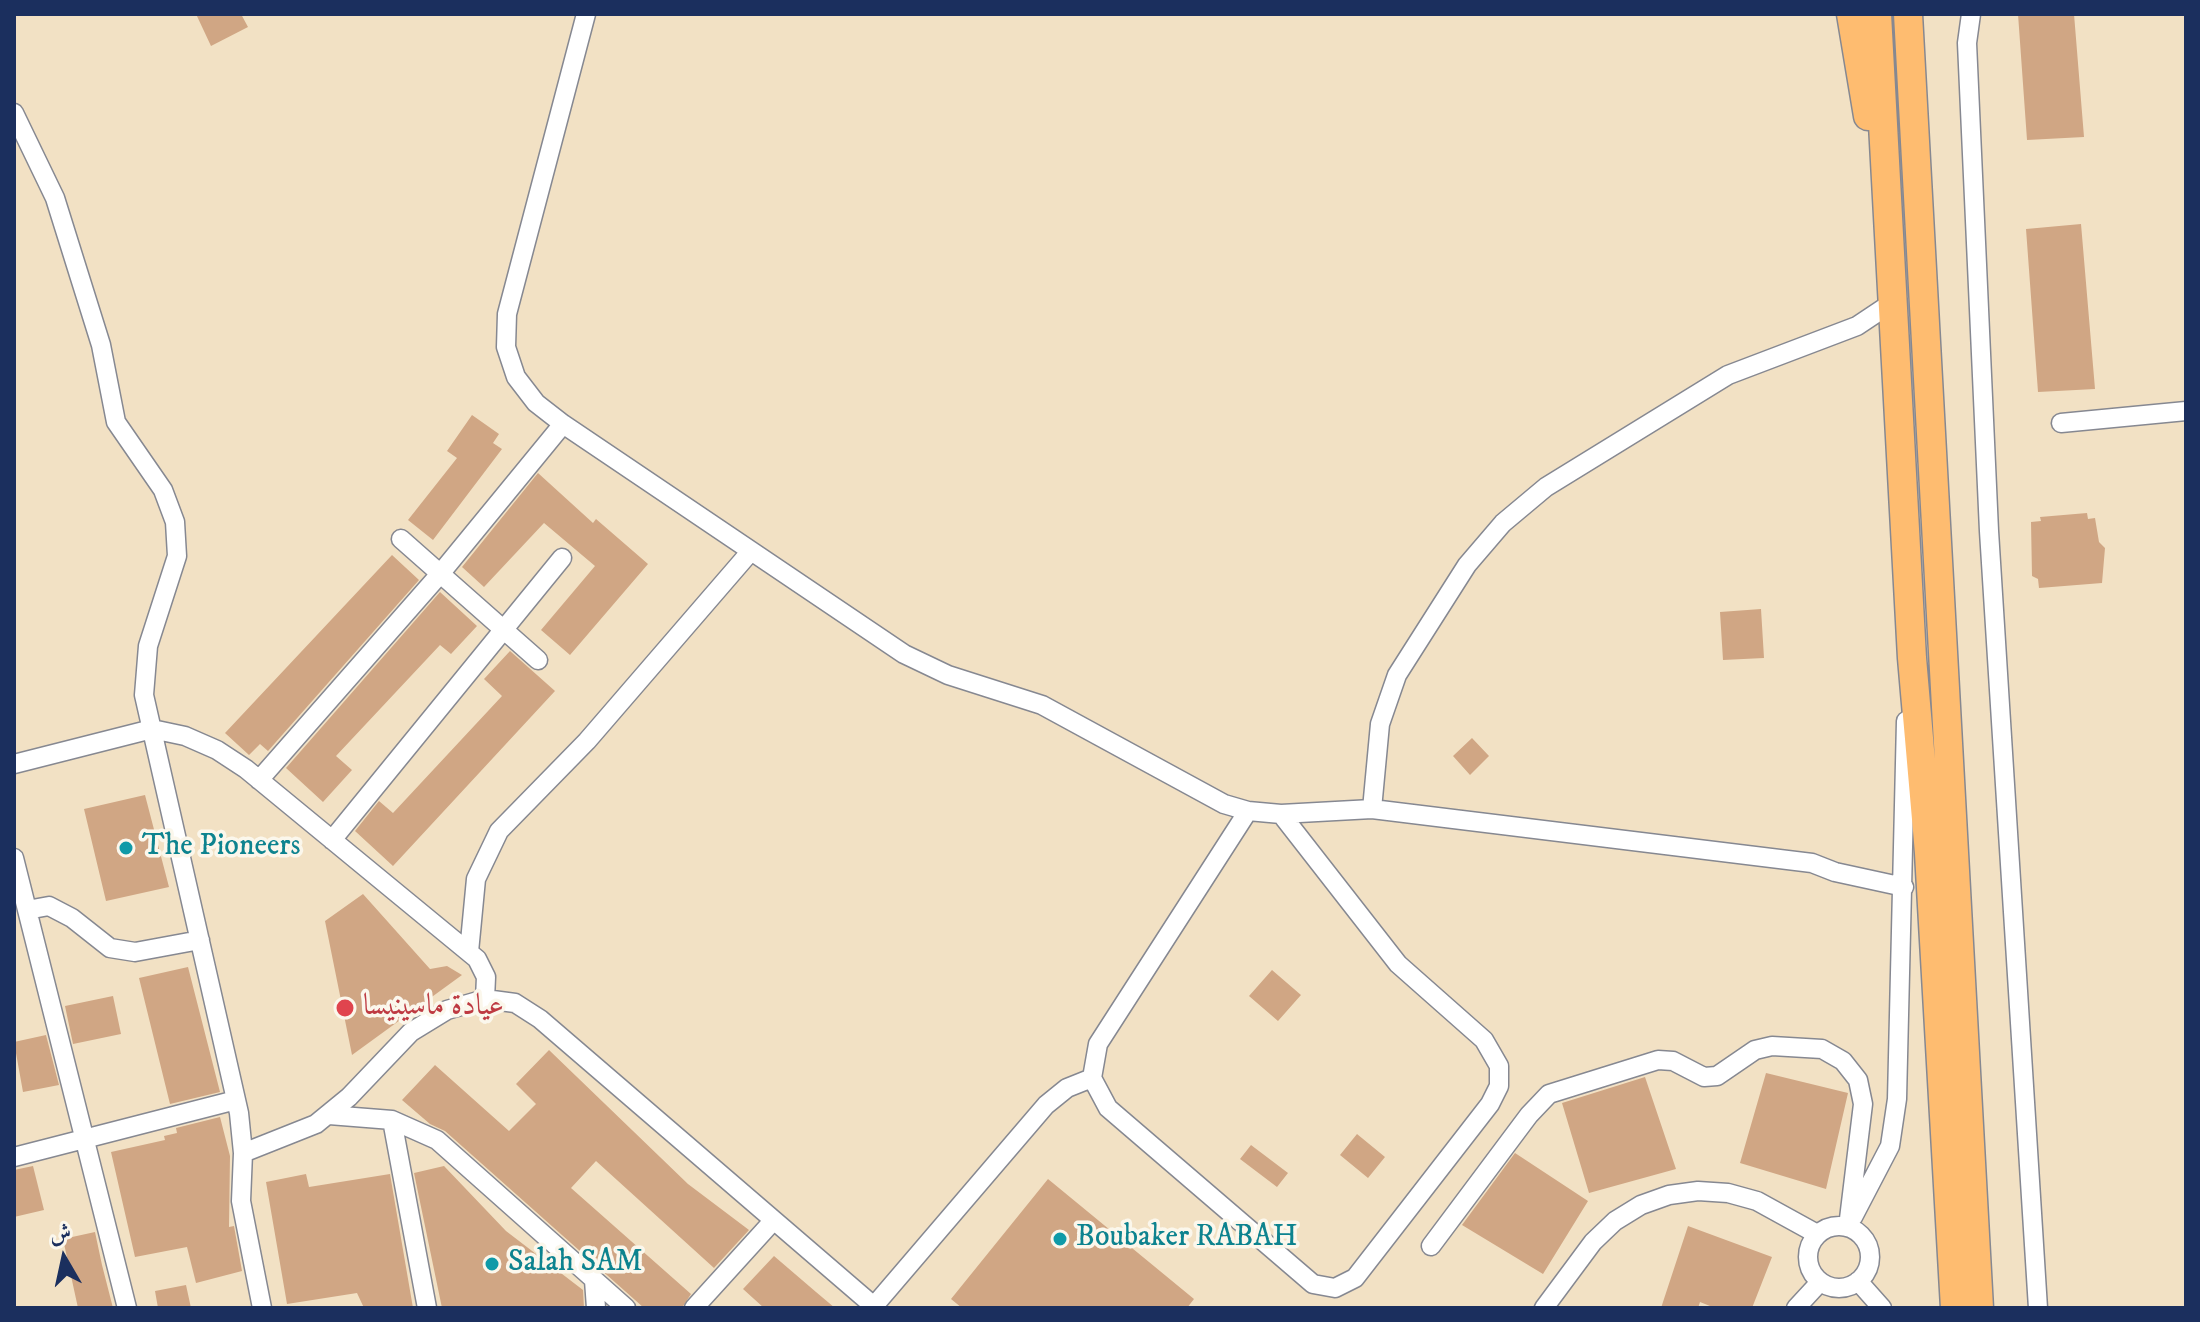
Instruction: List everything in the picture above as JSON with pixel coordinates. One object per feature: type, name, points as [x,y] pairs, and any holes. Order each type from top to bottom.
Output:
[{"type":"highway","points":[[1851,14],[1890,244]]},
{"type":"highway","points":[[1877,14],[1912,658],[1929,853],[1955,1308]]},
{"type":"highway","points":[[1908,14],[1979,1308]]},
{"type":"highway","points":[[1915,102],[1928,14]]},
{"type":"street","points":[[586,14],[505,331],[510,362],[525,391],[563,424],[904,654],[948,675],[1042,705],[1224,804],[1248,811],[1281,814],[1372,809],[1812,863],[1835,872],[1904,887]]},
{"type":"street","points":[[1971,14],[1967,43],[1989,531],[2038,1308]]},
{"type":"street","points":[[14,113],[55,198],[101,345],[116,422],[163,490],[175,522],[178,539],[174,573],[144,662],[144,695],[236,1100],[243,1153],[241,1201],[262,1308]]},
{"type":"street","points":[[1372,809],[1380,724],[1397,675],[1467,565],[1503,523],[1546,487],[1705,388],[1748,366],[1857,326],[1893,302]]},
{"type":"street","points":[[2061,423],[2186,411]]},
{"type":"street","points":[[259,780],[440,574],[563,424]]},
{"type":"street","points":[[401,539],[538,660]]},
{"type":"street","points":[[469,952],[476,879],[499,831],[597,730],[751,551]]},
{"type":"street","points":[[332,840],[562,558]]},
{"type":"street","points":[[1848,1227],[1890,1146],[1901,1045],[1904,887],[1901,842],[1912,658]]},
{"type":"street","points":[[14,764],[152,729],[202,742],[232,759],[259,780],[469,952],[486,977],[485,999]]},
{"type":"street","points":[[1248,811],[1098,1044],[1092,1078],[1108,1108],[1313,1284],[1328,1288],[1343,1286],[1355,1278],[1490,1104],[1500,1076],[1491,1048],[1398,964],[1281,814]]},
{"type":"street","points":[[14,858],[127,1308]]},
{"type":"street","points":[[27,910],[49,906],[72,918],[110,948],[135,952],[200,940]]},
{"type":"street","points":[[243,1153],[301,1132],[329,1115],[411,1032],[465,1002],[485,999],[515,1003],[540,1019],[875,1307],[1046,1105],[1067,1088],[1092,1078]]},
{"type":"street","points":[[1431,1246],[1529,1115],[1549,1094],[1658,1060],[1673,1061],[1704,1077],[1717,1076],[1755,1050],[1772,1046],[1822,1049],[1843,1061],[1858,1080],[1863,1104],[1848,1227]]},
{"type":"street","points":[[14,1157],[87,1141],[236,1100]]},
{"type":"street","points":[[329,1115],[392,1120],[437,1140],[626,1308]]},
{"type":"street","points":[[392,1120],[427,1308]]},
{"type":"street","points":[[1544,1308],[1593,1242],[1615,1221],[1669,1195],[1698,1191],[1728,1193],[1757,1201],[1817,1234]]},
{"type":"street","points":[[694,1308],[773,1221]]},
{"type":"street","points":[[1835,1226],[1848,1227],[1861,1235],[1869,1248],[1867,1270],[1858,1281],[1839,1288],[1820,1282],[1808,1263],[1809,1247],[1817,1234],[1835,1226]]},
{"type":"street","points":[[594,1280],[596,1308]]},
{"type":"street","points":[[1858,1281],[1882,1308]]},
{"type":"street","points":[[1796,1308],[1820,1282]]},
{"type":"building","points":[[196,14],[241,14],[248,27],[211,46]]},
{"type":"building","points":[[2018,14],[2074,14],[2084,137],[2027,140]]},
{"type":"building","points":[[2081,224],[2095,389],[2038,392],[2026,229]]},
{"type":"building","points":[[472,415],[499,434],[493,443],[502,449],[433,540],[408,520],[457,458],[447,451]]},
{"type":"building","points":[[538,473],[593,523],[596,519],[648,564],[570,655],[541,630],[595,566],[544,523],[484,587],[462,567]]},
{"type":"building","points":[[2087,513],[2088,519],[2095,518],[2099,542],[2105,548],[2102,583],[2039,588],[2038,579],[2032,576],[2031,522],[2041,521],[2040,517]]},
{"type":"building","points":[[392,555],[419,580],[268,751],[260,744],[249,755],[225,733]]},
{"type":"building","points":[[440,592],[477,626],[451,654],[440,645],[336,756],[352,770],[323,802],[286,768]]},
{"type":"building","points":[[1761,609],[1764,658],[1723,660],[1720,612]]},
{"type":"building","points":[[510,651],[555,691],[393,866],[355,831],[379,801],[393,813],[502,696],[484,679]]},
{"type":"building","points":[[1472,738],[1489,756],[1470,775],[1453,756]]},
{"type":"building","name":"The Pioneers","points":[[145,795],[169,887],[106,901],[84,809]]},
{"type":"building","points":[[363,894],[430,969],[447,966],[462,975],[352,1055],[325,921]]},
{"type":"building","points":[[188,967],[220,1092],[170,1104],[139,978]]},
{"type":"building","points":[[1272,970],[1301,995],[1278,1021],[1249,996]]},
{"type":"building","points":[[113,996],[121,1034],[73,1044],[65,1006]]},
{"type":"building","points":[[46,1035],[59,1085],[23,1092],[14,1042]]},
{"type":"building","points":[[549,1050],[688,1184],[749,1230],[714,1268],[596,1161],[571,1188],[691,1294],[682,1308],[644,1308],[445,1131],[430,1124],[402,1100],[435,1065],[509,1131],[536,1104],[516,1084]]},
{"type":"building","points":[[1766,1073],[1848,1093],[1826,1189],[1740,1163]]},
{"type":"building","points":[[1645,1077],[1676,1169],[1589,1193],[1562,1103]]},
{"type":"building","points":[[220,1117],[230,1156],[229,1227],[234,1226],[242,1271],[196,1283],[187,1247],[135,1257],[111,1152],[165,1140],[164,1136],[177,1133],[176,1128]]},
{"type":"building","points":[[1357,1134],[1385,1157],[1368,1178],[1340,1155]]},
{"type":"building","points":[[1251,1145],[1288,1173],[1277,1187],[1240,1159]]},
{"type":"building","points":[[1515,1153],[1588,1201],[1543,1274],[1462,1225]]},
{"type":"building","points":[[33,1166],[44,1210],[14,1217],[14,1170]]},
{"type":"building","name":"Salah SAM","points":[[444,1166],[506,1231],[583,1290],[584,1308],[442,1308],[414,1173]]},
{"type":"building","points":[[306,1174],[309,1187],[390,1174],[413,1308],[364,1308],[357,1293],[287,1304],[266,1182]]},
{"type":"building","name":"Boubaker RABAH","points":[[1048,1179],[1194,1299],[1187,1308],[962,1308],[951,1299]]},
{"type":"building","points":[[1688,1226],[1772,1257],[1752,1308],[1715,1308],[1700,1302],[1698,1308],[1661,1308]]},
{"type":"building","points":[[95,1232],[113,1308],[78,1308],[63,1239]]},
{"type":"building","points":[[774,1256],[835,1308],[764,1308],[743,1289]]},
{"type":"building","points":[[186,1285],[191,1308],[158,1308],[155,1291]]},
{"type":"place","name":"The Pioneers","points":[[126,848]]},
{"type":"place","name":"عيادة ماسينيسا","points":[[345,1008]]},
{"type":"place","name":"Boubaker RABAH","points":[[1060,1239]]},
{"type":"place","name":"Salah SAM","points":[[492,1264]]}]
